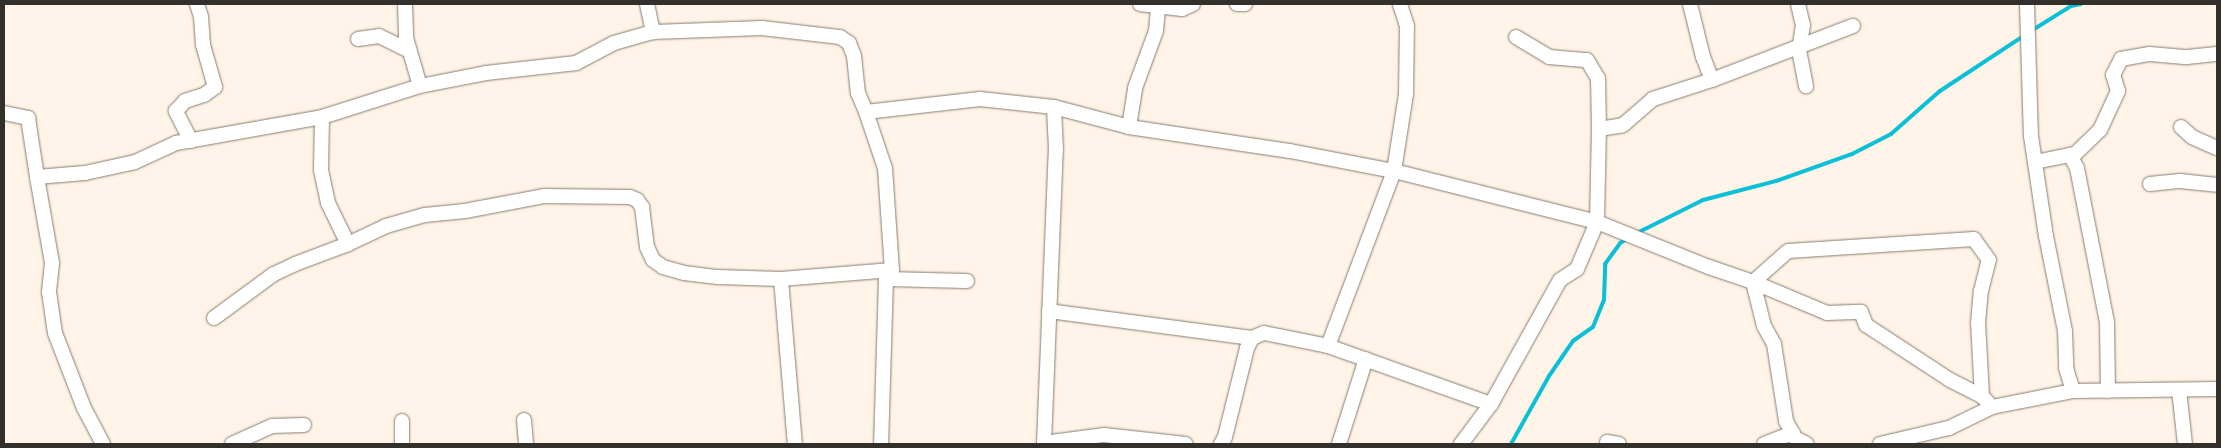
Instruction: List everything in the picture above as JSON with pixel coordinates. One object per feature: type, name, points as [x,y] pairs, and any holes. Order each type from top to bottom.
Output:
[{"type":"street","points":[[191,141],[180,124],[176,111],[185,101],[204,95],[215,87],[203,45],[201,17],[197,4]]},
{"type":"street","points":[[405,4],[406,38],[420,86]]},
{"type":"street","points":[[647,4],[653,32]]},
{"type":"street","points":[[1140,4],[1158,8],[1182,9],[1193,4]]},
{"type":"street","points":[[1237,4],[1245,4]]},
{"type":"street","points":[[1328,346],[1394,171],[1406,94],[1407,26],[1400,4]]},
{"type":"street","points":[[1690,4],[1703,57],[1712,80]]},
{"type":"street","points":[[1798,4],[1804,25],[1799,50],[1806,86]]},
{"type":"street","points":[[2027,4],[2031,136],[2046,236],[2065,331],[2066,368],[2073,391]]},
{"type":"street","points":[[1129,127],[1135,88],[1156,31],[1158,8]]},
{"type":"street","points":[[1599,129],[1623,125],[1653,99],[1712,80],[1800,44],[1853,26]]},
{"type":"street","points":[[38,178],[86,173],[135,162],[176,143],[322,117],[420,86],[486,73],[576,63],[614,43],[653,32],[762,28],[840,37],[849,43],[854,56],[858,94],[885,168],[889,274],[881,444]]},
{"type":"street","points":[[358,39],[379,36],[410,51]]},
{"type":"street","points":[[1461,444],[1491,404],[1560,280],[1577,269],[1597,222],[1598,78],[1587,60],[1549,57],[1516,37]]},
{"type":"street","points":[[2035,162],[2075,154],[2100,130],[2118,91],[2113,75],[2121,59],[2150,54],[2187,57],[2217,54]]},
{"type":"street","points":[[866,112],[980,99],[1054,107],[1129,127],[1290,151],[1394,171],[1597,222],[1709,267],[1753,282],[1827,313],[1861,312],[1866,325],[1950,380],[1982,396],[1992,407]]},
{"type":"street","points":[[1054,107],[1056,150],[1044,443],[1104,435],[1186,444]]},
{"type":"street","points":[[4,113],[28,118],[52,264],[49,292],[55,333],[84,408],[103,444]]},
{"type":"street","points":[[322,117],[321,170],[328,203],[348,244]]},
{"type":"street","points":[[2181,127],[2192,137],[2217,148]]},
{"type":"street","points":[[2070,155],[2077,168],[2107,322],[2108,391]]},
{"type":"street","points":[[2150,184],[2180,181],[2217,185]]},
{"type":"street","points":[[214,318],[274,274],[348,244],[386,226],[425,215],[465,211],[544,196],[630,197],[638,200],[642,207],[647,247],[653,260],[664,267],[684,273],[718,277],[781,279],[889,274],[967,281]]},
{"type":"street","points":[[1753,282],[1788,251],[1974,239],[1989,260],[1981,291],[1978,323],[1982,396]]},
{"type":"street","points":[[781,279],[795,444]]},
{"type":"street","points":[[1753,282],[1764,326],[1774,344],[1786,421],[1797,440],[1764,444]]},
{"type":"street","points":[[1049,311],[1252,338],[1264,333],[1328,346],[1491,404]]},
{"type":"street","points":[[1221,444],[1225,437],[1247,348],[1252,338]]},
{"type":"street","points":[[1339,444],[1366,359]]},
{"type":"street","points":[[1880,444],[1949,428],[1992,407],[2073,391],[2217,389]]},
{"type":"street","points":[[2179,390],[2185,444]]},
{"type":"street","points":[[524,420],[526,444]]},
{"type":"street","points":[[402,421],[402,444]]},
{"type":"street","points":[[232,444],[272,426],[304,425]]},
{"type":"waterway","points":[[2031,31],[2071,6],[2081,4]]},
{"type":"waterway","points":[[1635,234],[1703,200],[1776,181],[1852,154],[1891,134],[1940,91],[2025,35]]},
{"type":"waterway","points":[[1511,444],[1549,376],[1573,341],[1593,327],[1604,300],[1605,264],[1620,243],[1627,239]]}]
